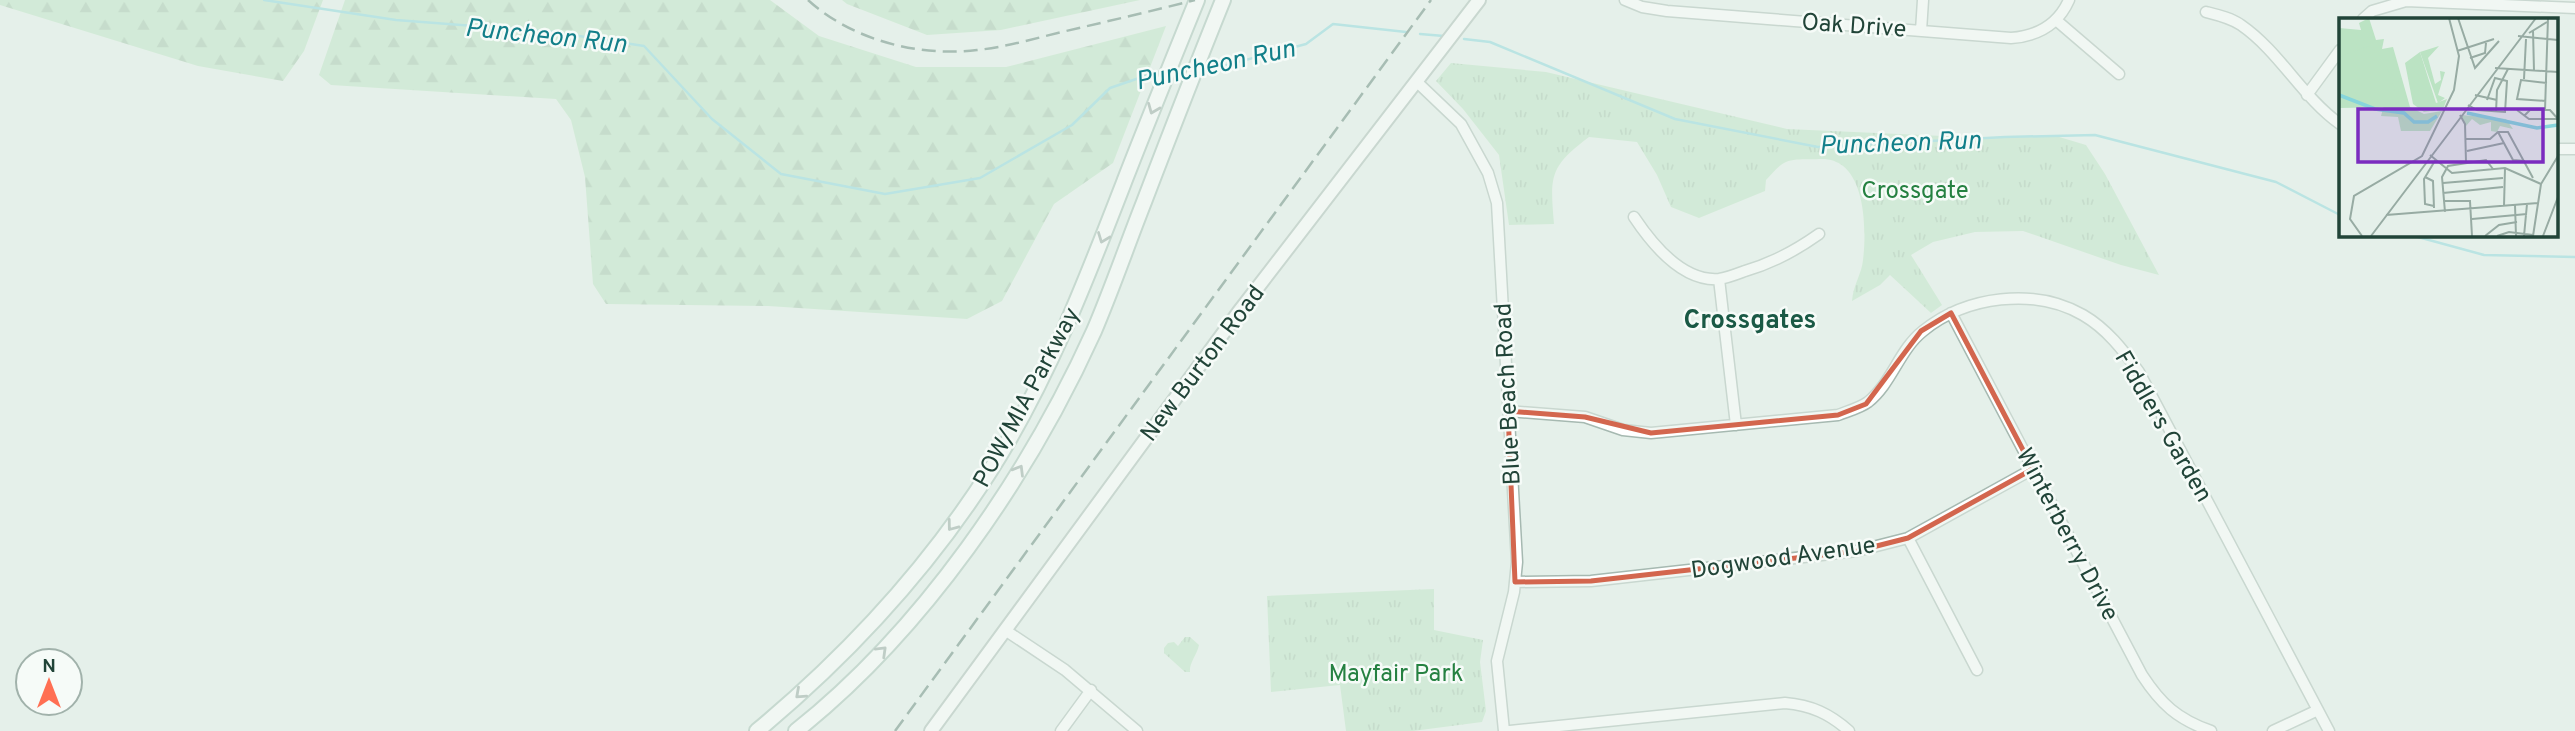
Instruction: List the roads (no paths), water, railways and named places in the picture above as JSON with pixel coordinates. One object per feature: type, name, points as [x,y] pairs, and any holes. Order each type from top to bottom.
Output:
[{"type":"main road","name":"POW/MIA Parkway","points":[[757,731],[836,661],[876,618],[954,524],[991,470],[1053,355],[1197,0]]},
{"type":"main road","name":"POW/MIA Parkway","points":[[796,731],[891,643],[997,507],[1039,436],[1094,330],[1223,0]]},
{"type":"street","name":"New Burton Road","points":[[931,731],[1238,313],[1479,0]]},
{"type":"street","name":"Oak Drive","points":[[1625,0],[1642,7],[1667,11],[2011,38],[2040,32],[2056,20],[2069,0]]},
{"type":"street","points":[[1922,31],[1923,0]]},
{"type":"street","points":[[2364,18],[2372,11],[2406,1],[2575,8]]},
{"type":"street","points":[[2206,12],[2225,17],[2250,32],[2307,95],[2339,123]]},
{"type":"street","points":[[2056,20],[2119,74]]},
{"type":"street","points":[[2307,95],[2339,51]]},
{"type":"street","name":"Blue Beach Road","points":[[1417,82],[1461,124],[1493,187],[1499,225],[1517,562],[1497,661],[1504,731]]},
{"type":"street","points":[[1634,217],[1653,246],[1680,268],[1719,279],[1770,264],[1819,234]]},
{"type":"street","points":[[1719,279],[1736,425]]},
{"type":"street","name":"Fiddlers Garden","points":[[1508,411],[1585,417],[1623,430],[1651,433],[1838,415],[1866,404],[1883,387],[1901,355],[1922,331],[1951,313],[1996,299],[2059,304],[2084,315],[2113,337],[2139,372],[2329,731]]},
{"type":"street","name":"Winterberry Drive","points":[[1951,313],[2142,675],[2159,700],[2182,718],[2211,731]]},
{"type":"street","name":"Dogwood Avenue","points":[[1515,582],[1591,580],[1739,566],[1857,551],[1908,538],[2034,469]]},
{"type":"street","points":[[1908,538],[1977,670]]},
{"type":"street","points":[[1005,630],[1091,690],[1136,731]]},
{"type":"street","points":[[1061,731],[1091,690]]},
{"type":"street","points":[[1510,731],[1785,703],[1814,708],[1827,714],[1849,731]]},
{"type":"street","points":[[2273,731],[2318,710]]},
{"type":"waterway","name":"Puncheon Run","points":[[264,0],[396,20],[553,32],[644,46],[712,119],[781,174],[885,194],[980,178],[1072,125],[1110,88],[1145,76],[1162,75]]},
{"type":"waterway","name":"Puncheon Run","points":[[1200,72],[1306,44],[1333,24],[1406,32]]},
{"type":"waterway","name":"Puncheon Run","points":[[1420,34],[1444,36]]},
{"type":"waterway","name":"Puncheon Run","points":[[1464,39],[1490,42],[1675,119],[1818,147],[2095,135],[2276,182],[2339,214]]},
{"type":"waterway","name":"Puncheon Run","points":[[1173,74],[1187,73]]},
{"type":"waterway","name":"Puncheon Run","points":[[2414,236],[2484,255],[2575,257]]},
{"type":"railway","points":[[808,0],[845,26],[887,43],[955,52],[1010,45],[1195,0]]},
{"type":"railway","points":[[895,731],[1431,0]]},
{"type":"district","name":"Crossgates","points":[[1750,319]]},
{"type":"park label","name":"Crossgate","points":[[1915,190]]},
{"type":"park label","name":"Mayfair Park","points":[[1396,673]]}]
